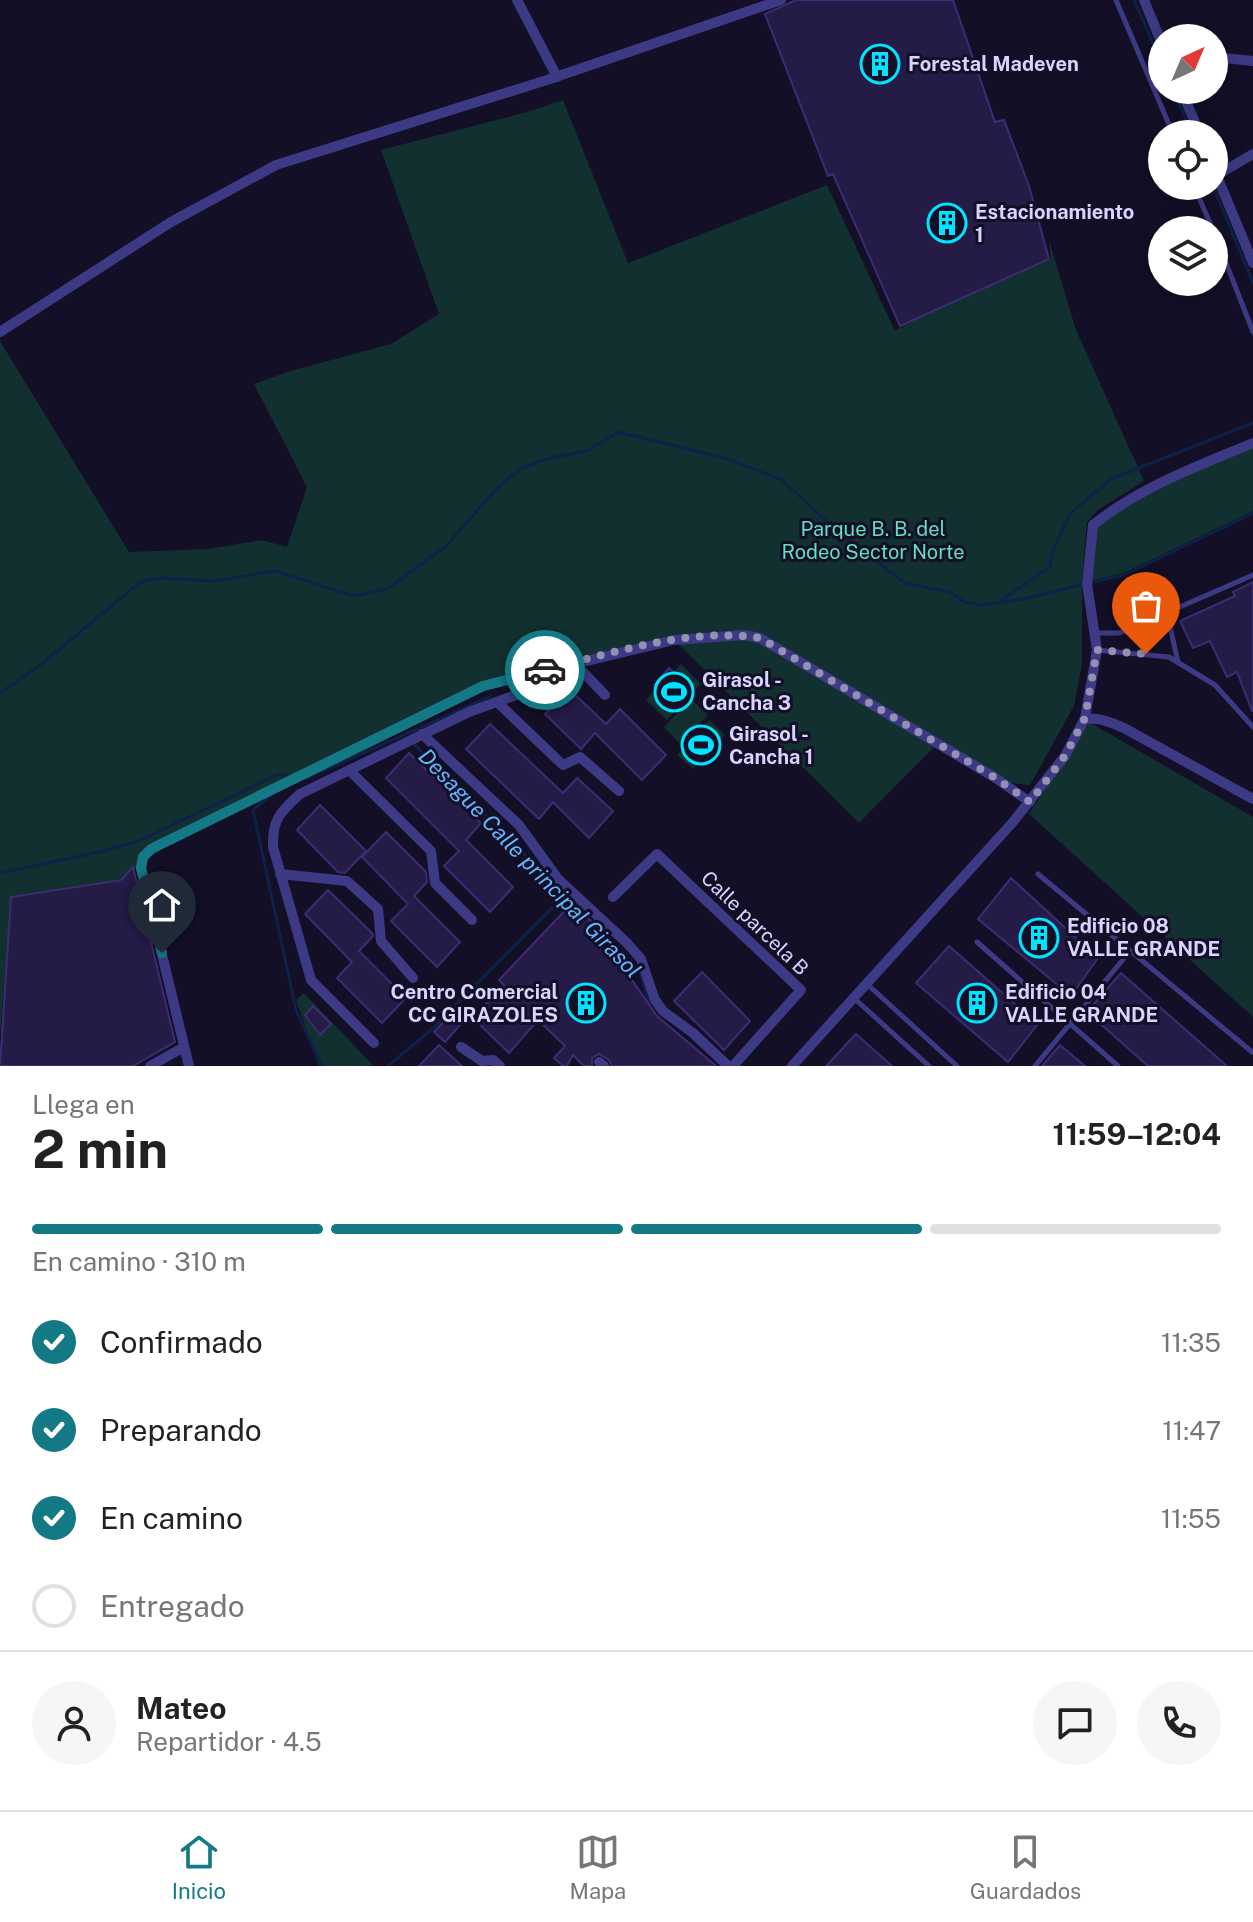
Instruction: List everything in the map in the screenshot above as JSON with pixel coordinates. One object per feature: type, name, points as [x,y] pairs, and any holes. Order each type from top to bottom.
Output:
[{"type":"street","points":[[517,0],[557,77]]},
{"type":"street","points":[[0,332],[171,222],[276,165],[557,77],[758,4],[781,0]]},
{"type":"street","points":[[1144,0],[1154,24]]},
{"type":"street","points":[[1228,58],[1253,61]]},
{"type":"street","points":[[1228,166],[1253,154]]},
{"type":"street","points":[[1228,200],[1249,244],[1253,263]]},
{"type":"street","points":[[792,1066],[1030,802],[1065,756],[1084,720],[1097,650],[1087,584],[1093,525],[1172,476],[1253,443]]},
{"type":"street","points":[[189,1066],[141,868],[143,857],[151,849],[483,686],[674,640],[744,635],[760,638],[994,777],[1030,802]]},
{"type":"street","points":[[374,1043],[311,980],[273,847],[272,827],[284,808],[300,794],[469,712],[582,671],[605,695]]},
{"type":"street","points":[[497,702],[563,765],[580,757],[619,791]]},
{"type":"street","points":[[1084,720],[1108,721],[1124,728],[1253,799]]},
{"type":"street","points":[[422,734],[519,825],[558,879],[641,959],[655,1000],[663,1011],[730,1066]]},
{"type":"street","points":[[350,771],[431,851],[435,883],[472,920]]},
{"type":"street","name":"Calle parcela B","points":[[613,897],[657,854],[801,990],[730,1066]]},
{"type":"street","points":[[280,874],[347,881],[378,909],[381,941],[413,978]]},
{"type":"street","points":[[150,1066],[184,1047]]},
{"type":"street","points":[[461,1047],[482,1061],[493,1060],[500,1066]]},
{"type":"lane","points":[[1116,0],[1167,120]]},
{"type":"lane","points":[[1228,267],[1253,332]]},
{"type":"lane","points":[[1094,633],[1120,633],[1253,575]]},
{"type":"lane","points":[[1167,613],[1178,662]]},
{"type":"lane","points":[[1097,650],[1169,657],[1215,685],[1253,727]]},
{"type":"lane","points":[[1038,874],[1252,1052]]},
{"type":"lane","points":[[977,942],[1118,1066]]},
{"type":"lane","points":[[1035,1066],[1130,951]]},
{"type":"lane","points":[[867,984],[957,1066]]},
{"type":"lane","points":[[854,998],[929,1066]]},
{"type":"green space","name":"Parque B. B. del Rodeo Sector Norte","points":[[563,100],[628,263],[827,185],[895,331],[916,318],[1051,259],[1049,240],[1076,330],[1144,481],[1098,510],[1087,522],[1082,580],[1082,664],[1074,706],[1030,785],[1003,782],[938,743],[859,823],[674,640],[594,658],[477,694],[181,834],[123,878],[11,903],[0,1037],[0,341],[129,552],[208,549],[262,540],[287,547],[307,487],[254,384],[391,344],[439,314],[381,150]]},
{"type":"green space","points":[[1253,445],[1253,511],[1124,573],[1089,581],[1095,526],[1142,496]]},
{"type":"green space","name":"Girasol - Cancha 3","points":[[681,664],[701,684],[667,720],[646,700]]},
{"type":"green space","points":[[691,699],[708,715],[680,744],[664,727]]},
{"type":"green space","name":"Girasol - Cancha 1","points":[[709,720],[725,735],[693,769],[677,755]]},
{"type":"green space","points":[[1089,722],[1253,817],[1253,1017],[1029,814]]},
{"type":"green space","points":[[304,993],[372,1066],[319,1066],[296,1000]]},
{"type":"building","points":[[796,0],[953,0],[995,122],[1004,120],[1029,186],[1049,259],[900,326],[833,174],[828,176],[765,14]]},
{"type":"building","points":[[1253,582],[1252,711],[1237,672],[1227,677],[1210,641],[1193,648],[1180,621],[1235,596],[1233,592]]},
{"type":"building","points":[[669,668],[693,690],[677,707],[654,685]]},
{"type":"building","points":[[569,689],[606,724],[620,709],[666,755],[642,780],[595,733],[581,749],[545,714]]},
{"type":"building","points":[[490,724],[563,793],[577,778],[613,811],[589,838],[553,802],[539,819],[466,749]]},
{"type":"building","points":[[409,753],[481,823],[466,840],[513,887],[490,912],[444,866],[459,851],[386,778]]},
{"type":"building","points":[[320,805],[366,851],[345,873],[338,872],[297,830]]},
{"type":"building","points":[[386,832],[426,872],[427,882],[414,896],[460,942],[437,967],[391,921],[408,904],[362,857]]},
{"type":"building","points":[[133,867],[175,1042],[133,1066],[0,1066],[11,897],[121,880]]},
{"type":"building","name":"Edificio 08 VALLE GRANDE","points":[[1011,878],[1098,958],[1071,996],[978,919]]},
{"type":"building","points":[[328,890],[372,933],[373,936],[359,951],[406,998],[382,1023],[337,978],[352,962],[305,914]]},
{"type":"building","name":"Centro Comercial CC GIRAZOLES","points":[[572,903],[591,921],[657,1016],[716,1066],[612,1066],[599,1054],[592,1058],[592,1066],[584,1066],[573,1055],[567,1066],[563,1066],[554,1058],[565,1046],[538,1020],[509,1053],[473,1018],[504,985],[499,980]]},
{"type":"building","name":"Edificio 04 VALLE GRANDE","points":[[949,946],[1038,1024],[1008,1062],[916,983]]},
{"type":"building","points":[[702,972],[750,1021],[724,1050],[674,1001]]},
{"type":"building","points":[[1121,973],[1227,1066],[1148,1066],[1087,1012]]},
{"type":"building","points":[[313,1006],[331,1024],[320,1035],[305,1015]]},
{"type":"building","points":[[451,1014],[460,1025],[445,1042],[434,1032]]},
{"type":"building","points":[[856,1034],[892,1066],[826,1066]]},
{"type":"building","points":[[439,1045],[462,1066],[419,1066]]},
{"type":"building","points":[[1060,1045],[1085,1066],[1042,1066]]},
{"type":"waterway","points":[[1134,0],[1148,32]]},
{"type":"waterway","points":[[1179,104],[1186,120]]},
{"type":"waterway","points":[[1219,200],[1253,283]]},
{"type":"waterway","points":[[1000,601],[1050,567],[1052,553],[1070,514],[1111,479],[1253,423]]},
{"type":"waterway","points":[[0,693],[38,667],[138,584],[147,580],[213,581],[276,571],[353,596],[387,589],[445,547],[499,486],[522,468],[549,458],[587,451],[618,432],[728,459],[782,480],[835,529],[905,583],[949,592],[965,602],[980,605],[1023,599],[1085,584]]},
{"type":"waterway","points":[[1092,582],[1124,575],[1253,513]]},
{"type":"waterway","points":[[305,779],[491,696]]},
{"type":"waterway","name":"Desague Calle principal Girasol","points":[[413,743],[519,848],[571,907]]},
{"type":"waterway","points":[[0,873],[139,841],[279,774],[290,777]]},
{"type":"waterway","points":[[273,794],[253,810],[296,1010],[322,1066]]},
{"type":"waterway","points":[[388,1066],[431,1030],[562,898]]},
{"type":"waterway","name":"Desague Calle principal Girasol","points":[[600,935],[641,974],[649,1004]]},
{"type":"way so far","points":[[545,670],[674,640],[744,635],[760,638],[994,777],[1030,802],[1065,756],[1085,718],[1097,650],[1146,654]]},
{"type":"place","name":"Forestal Madeven","points":[[880,64]]},
{"type":"place","name":"Estacionamiento 1","points":[[947,223]]},
{"type":"place","name":"Girasol - Cancha 3","points":[[674,692]]},
{"type":"place","name":"Girasol - Cancha 1","points":[[701,745]]},
{"type":"place","name":"Edificio 08 VALLE GRANDE","points":[[1039,938]]},
{"type":"place","name":"Centro Comercial CC GIRAZOLES","points":[[586,1003]]},
{"type":"place","name":"Edificio 04 VALLE GRANDE","points":[[977,1003]]},
{"type":"route","points":[[162,953],[141,868],[143,857],[151,849],[483,686],[545,670]]}]
